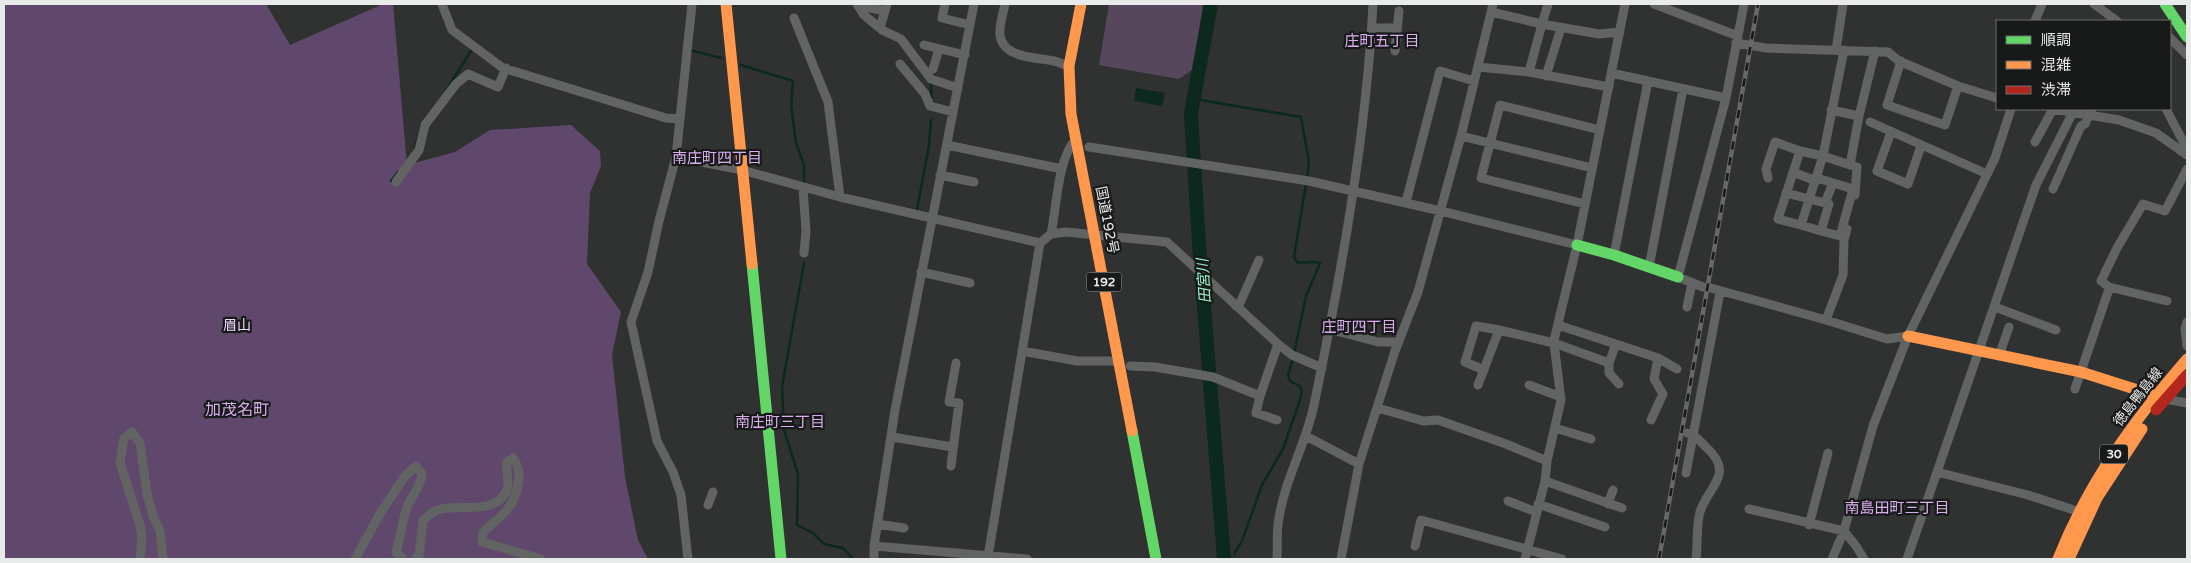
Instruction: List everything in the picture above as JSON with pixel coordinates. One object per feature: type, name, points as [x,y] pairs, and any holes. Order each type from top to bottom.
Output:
[{"type":"main road","points":[[726,4],[781,559]]},
{"type":"main road","name":"国道192号","points":[[1081,4],[1069,66],[1069,95],[1076,139],[1130,366],[1166,559]]},
{"type":"main road","name":"国道192号","points":[[1092,4],[1080,73],[1082,110],[1118,361],[1156,559]]},
{"type":"main road","points":[[2165,4],[2187,37]]},
{"type":"main road","points":[[1577,245],[1614,255],[1678,277]]},
{"type":"main road","points":[[1908,336],[2081,372],[2160,397]]},
{"type":"main road","name":"徳島鴨島線","points":[[2069,559],[2093,484],[2187,359]]},
{"type":"main road","name":"徳島鴨島線","points":[[2160,397],[2187,375]]},
{"type":"main road","name":"徳島鴨島線","points":[[2058,559],[2083,513]]},
{"type":"street","points":[[442,4],[452,30],[506,68],[666,118],[680,119]]},
{"type":"street","points":[[688,559],[681,495],[673,472],[657,441],[631,322],[648,272],[676,157],[692,4]]},
{"type":"street","points":[[946,4],[942,18],[970,25]]},
{"type":"street","points":[[874,559],[883,478],[974,4]]},
{"type":"street","points":[[1005,4],[1000,37],[1006,46],[1014,53],[1023,56],[1069,66]]},
{"type":"street","points":[[1277,559],[1278,518],[1288,484],[1306,436],[1330,329],[1369,75],[1373,4]]},
{"type":"street","points":[[1528,72],[1548,4]]},
{"type":"street","points":[[1525,559],[1545,481],[1547,460],[1561,397],[1554,343],[1577,245],[1625,4]]},
{"type":"street","points":[[1654,4],[1737,39],[1766,48],[1888,52],[1901,62],[1958,86],[1996,98]]},
{"type":"street","points":[[1744,4],[1726,98],[1678,277],[1712,289],[1826,320],[1887,339],[1908,336]]},
{"type":"street","points":[[1801,225],[1823,156],[1840,50],[1843,4]]},
{"type":"street","points":[[2035,20],[2042,4]]},
{"type":"street","points":[[2094,4],[2115,20]]},
{"type":"street","points":[[880,28],[886,7],[862,5],[864,15],[880,28],[900,39],[931,79],[958,88]]},
{"type":"street","points":[[1341,559],[1359,464],[1399,342],[1418,292],[1461,136],[1492,8],[1561,28],[1599,34],[1620,32]]},
{"type":"street","points":[[1396,51],[1396,28],[1399,11]]},
{"type":"street","points":[[794,18],[828,102],[840,198]]},
{"type":"street","points":[[1372,28],[1396,28]]},
{"type":"street","points":[[1546,76],[1561,28]]},
{"type":"street","points":[[2171,39],[2187,55]]},
{"type":"street","points":[[924,45],[964,54]]},
{"type":"street","points":[[933,69],[939,49]]},
{"type":"street","points":[[1850,165],[1859,116],[1875,51]]},
{"type":"street","points":[[1901,62],[1888,105],[1945,125],[1958,86]]},
{"type":"street","points":[[900,64],[925,94],[930,106],[953,112]]},
{"type":"street","points":[[1478,67],[1528,72],[1609,87]]},
{"type":"street","points":[[396,182],[419,150],[425,125],[456,84],[468,74],[498,87],[506,68]]},
{"type":"street","points":[[1406,202],[1440,71],[1474,81]]},
{"type":"street","points":[[1611,73],[1726,98]]},
{"type":"street","points":[[1614,255],[1648,81]]},
{"type":"street","points":[[1649,267],[1683,89]]},
{"type":"street","points":[[1585,204],[1481,178],[1500,105],[1600,130]]},
{"type":"street","points":[[1831,110],[1859,116]]},
{"type":"street","points":[[1832,559],[1844,531],[1874,426],[1908,336],[1995,158],[2010,110]]},
{"type":"street","points":[[2035,142],[2052,110]]},
{"type":"street","points":[[2060,110],[2090,112],[2156,133],[2187,155]]},
{"type":"street","points":[[2167,110],[2187,149]]},
{"type":"street","points":[[1907,559],[2036,185],[2073,112]]},
{"type":"street","points":[[2053,189],[2081,126],[2085,124],[2090,112]]},
{"type":"street","points":[[1870,122],[1987,174]]},
{"type":"street","points":[[1891,132],[1877,171],[1908,184],[1921,146]]},
{"type":"street","points":[[1461,136],[1592,168]]},
{"type":"street","points":[[1051,234],[1062,169],[1069,146],[1076,139]]},
{"type":"street","points":[[1768,178],[1766,169],[1775,142],[1857,167],[1855,197],[1844,240],[1843,275],[1826,320]]},
{"type":"street","points":[[947,144],[1062,169]]},
{"type":"street","points":[[1088,147],[1307,181],[1352,190],[1577,245]]},
{"type":"street","points":[[1793,172],[1853,189],[1840,236],[1778,219],[1786,193],[1793,172],[1800,151]]},
{"type":"street","points":[[676,157],[742,170],[840,198],[1040,243]]},
{"type":"street","points":[[2167,301],[2109,287],[2101,282],[2117,248],[2143,204],[2165,211],[2187,169]]},
{"type":"street","points":[[940,175],[974,182]]},
{"type":"street","points":[[1821,231],[1833,183]]},
{"type":"street","points":[[803,188],[806,230],[804,253]]},
{"type":"street","points":[[1786,193],[1846,209]]},
{"type":"street","points":[[988,557],[1040,243],[1051,234],[1066,232],[1167,242],[1278,344],[1293,356],[1322,368]]},
{"type":"street","points":[[1236,306],[1240,303],[1259,260]]},
{"type":"street","points":[[922,272],[970,284]]},
{"type":"street","points":[[1687,307],[1692,282]]},
{"type":"street","points":[[2075,389],[2109,287]]},
{"type":"street","points":[[1686,473],[1712,289]]},
{"type":"street","points":[[1995,307],[2056,330]]},
{"type":"street","points":[[2187,322],[2185,329],[2187,346]]},
{"type":"street","points":[[1558,325],[1658,358],[1677,368]]},
{"type":"street","points":[[1484,370],[1465,362],[1476,326],[1554,343],[1609,363]]},
{"type":"street","points":[[1999,356],[2009,327]]},
{"type":"street","points":[[1330,329],[1378,342],[1399,342]]},
{"type":"street","points":[[1478,385],[1498,330]]},
{"type":"street","points":[[1276,420],[1256,413],[1278,344]]},
{"type":"street","points":[[1616,344],[1609,363],[1609,373],[1619,384]]},
{"type":"street","points":[[1022,351],[1078,361],[1118,361]]},
{"type":"street","points":[[1651,420],[1663,394],[1654,379],[1658,358]]},
{"type":"street","points":[[950,466],[959,403],[949,402],[956,363]]},
{"type":"street","points":[[1130,366],[1155,367],[1210,376],[1260,396]]},
{"type":"street","points":[[1529,385],[1561,397]]},
{"type":"street","points":[[2160,397],[2187,403]]},
{"type":"street","points":[[1378,408],[1423,422],[1438,420],[1547,460]]},
{"type":"street","points":[[1555,428],[1591,439]]},
{"type":"street","points":[[140,559],[142,537],[140,525],[120,463],[124,438],[132,432],[140,443],[147,494],[153,516],[160,531],[163,559]]},
{"type":"street","points":[[1690,434],[1714,454],[1719,474],[1717,484],[1705,501],[1700,514],[1696,559]]},
{"type":"street","points":[[1306,436],[1359,464]]},
{"type":"street","points":[[892,437],[953,447]]},
{"type":"street","points":[[1809,524],[1828,453]]},
{"type":"street","points":[[415,559],[419,556],[423,521],[437,510],[484,507],[500,499],[507,491],[506,462],[513,458],[518,466],[520,476],[515,499],[504,516],[482,532],[482,542],[541,559]]},
{"type":"street","points":[[355,559],[381,512],[405,476],[416,466],[422,474],[421,484],[413,493],[406,510],[396,553],[403,559]]},
{"type":"street","points":[[1937,472],[2028,495],[2083,513]]},
{"type":"street","points":[[1545,481],[1622,508]]},
{"type":"street","points":[[1608,504],[1612,490]]},
{"type":"street","points":[[708,505],[713,492]]},
{"type":"street","points":[[1508,501],[1605,527]]},
{"type":"street","points":[[1749,510],[1844,531],[1864,559]]},
{"type":"street","points":[[1415,546],[1421,520],[1528,548],[1562,559]]},
{"type":"street","points":[[877,524],[904,528]]},
{"type":"street","points":[[874,546],[1027,559]]},
{"type":"shaded area","points":[[1109,4],[1203,4],[1193,69],[1179,79],[1099,65]]},
{"type":"shaded area","points":[[1136,88],[1165,93],[1162,106],[1134,101]]},
{"type":"green space","name":"眉山","points":[[4,4],[266,4],[290,45],[383,4],[393,4],[407,165],[455,152],[490,130],[571,125],[600,151],[601,166],[590,193],[587,264],[621,312],[612,355],[625,477],[638,540],[648,559],[4,559]]},
{"type":"waterway","name":"田宮川","points":[[1211,4],[1191,113],[1199,244],[1224,559]]},
{"type":"waterway","points":[[446,91],[472,49]]},
{"type":"waterway","points":[[690,50],[721,58]]},
{"type":"waterway","points":[[741,65],[793,81],[791,105],[796,143],[804,165],[804,183]]},
{"type":"waterway","points":[[931,83],[931,100]]},
{"type":"waterway","points":[[1194,99],[1301,117],[1309,162],[1307,178]]},
{"type":"waterway","points":[[917,210],[929,145],[931,120]]},
{"type":"waterway","points":[[414,152],[421,126]]},
{"type":"waterway","points":[[391,181],[398,172]]},
{"type":"waterway","points":[[1294,354],[1306,296],[1320,263],[1297,262],[1294,257],[1306,184]]},
{"type":"waterway","points":[[804,263],[782,387],[784,430],[798,474],[797,525],[813,533],[824,544],[843,548],[853,559]]},
{"type":"waterway","points":[[1234,554],[1242,541],[1262,485],[1283,449],[1300,400],[1302,392],[1300,386],[1290,381],[1288,375],[1293,359]]},
{"type":"waterway","name":"田宮川","points":[[1224,559],[1228,558]]},
{"type":"railway","points":[[1659,559],[1758,4]]},
{"type":"traffic: fast","points":[[2165,4],[2187,37]]},
{"type":"traffic: fast","points":[[1577,245],[1614,255],[1678,277]]},
{"type":"traffic: fast","points":[[752,264],[781,559]]},
{"type":"traffic: fast","points":[[1132,431],[1156,559]]},
{"type":"traffic: slow","points":[[726,4],[752,264]]},
{"type":"traffic: slow","points":[[1081,4],[1069,66],[1071,114],[1132,431]]},
{"type":"traffic: slow","points":[[1908,336],[2081,372],[2163,398]]},
{"type":"traffic: slow","points":[[2058,559],[2083,504],[2114,453],[2149,405],[2187,359]]},
{"type":"traffic: slow","points":[[2069,559],[2097,498],[2142,429]]},
{"type":"traffic: jam","points":[[2156,410],[2187,375]]},
{"type":"district","name":"庄町五丁目","points":[[1382,41]]},
{"type":"district","name":"南庄町四丁目","points":[[717,158]]},
{"type":"district","name":"庄町四丁目","points":[[1359,327]]},
{"type":"district","name":"加茂名町","points":[[237,410]]},
{"type":"district","name":"南庄町三丁目","points":[[780,422]]},
{"type":"district","name":"南島田町三丁目","points":[[1897,508]]}]
